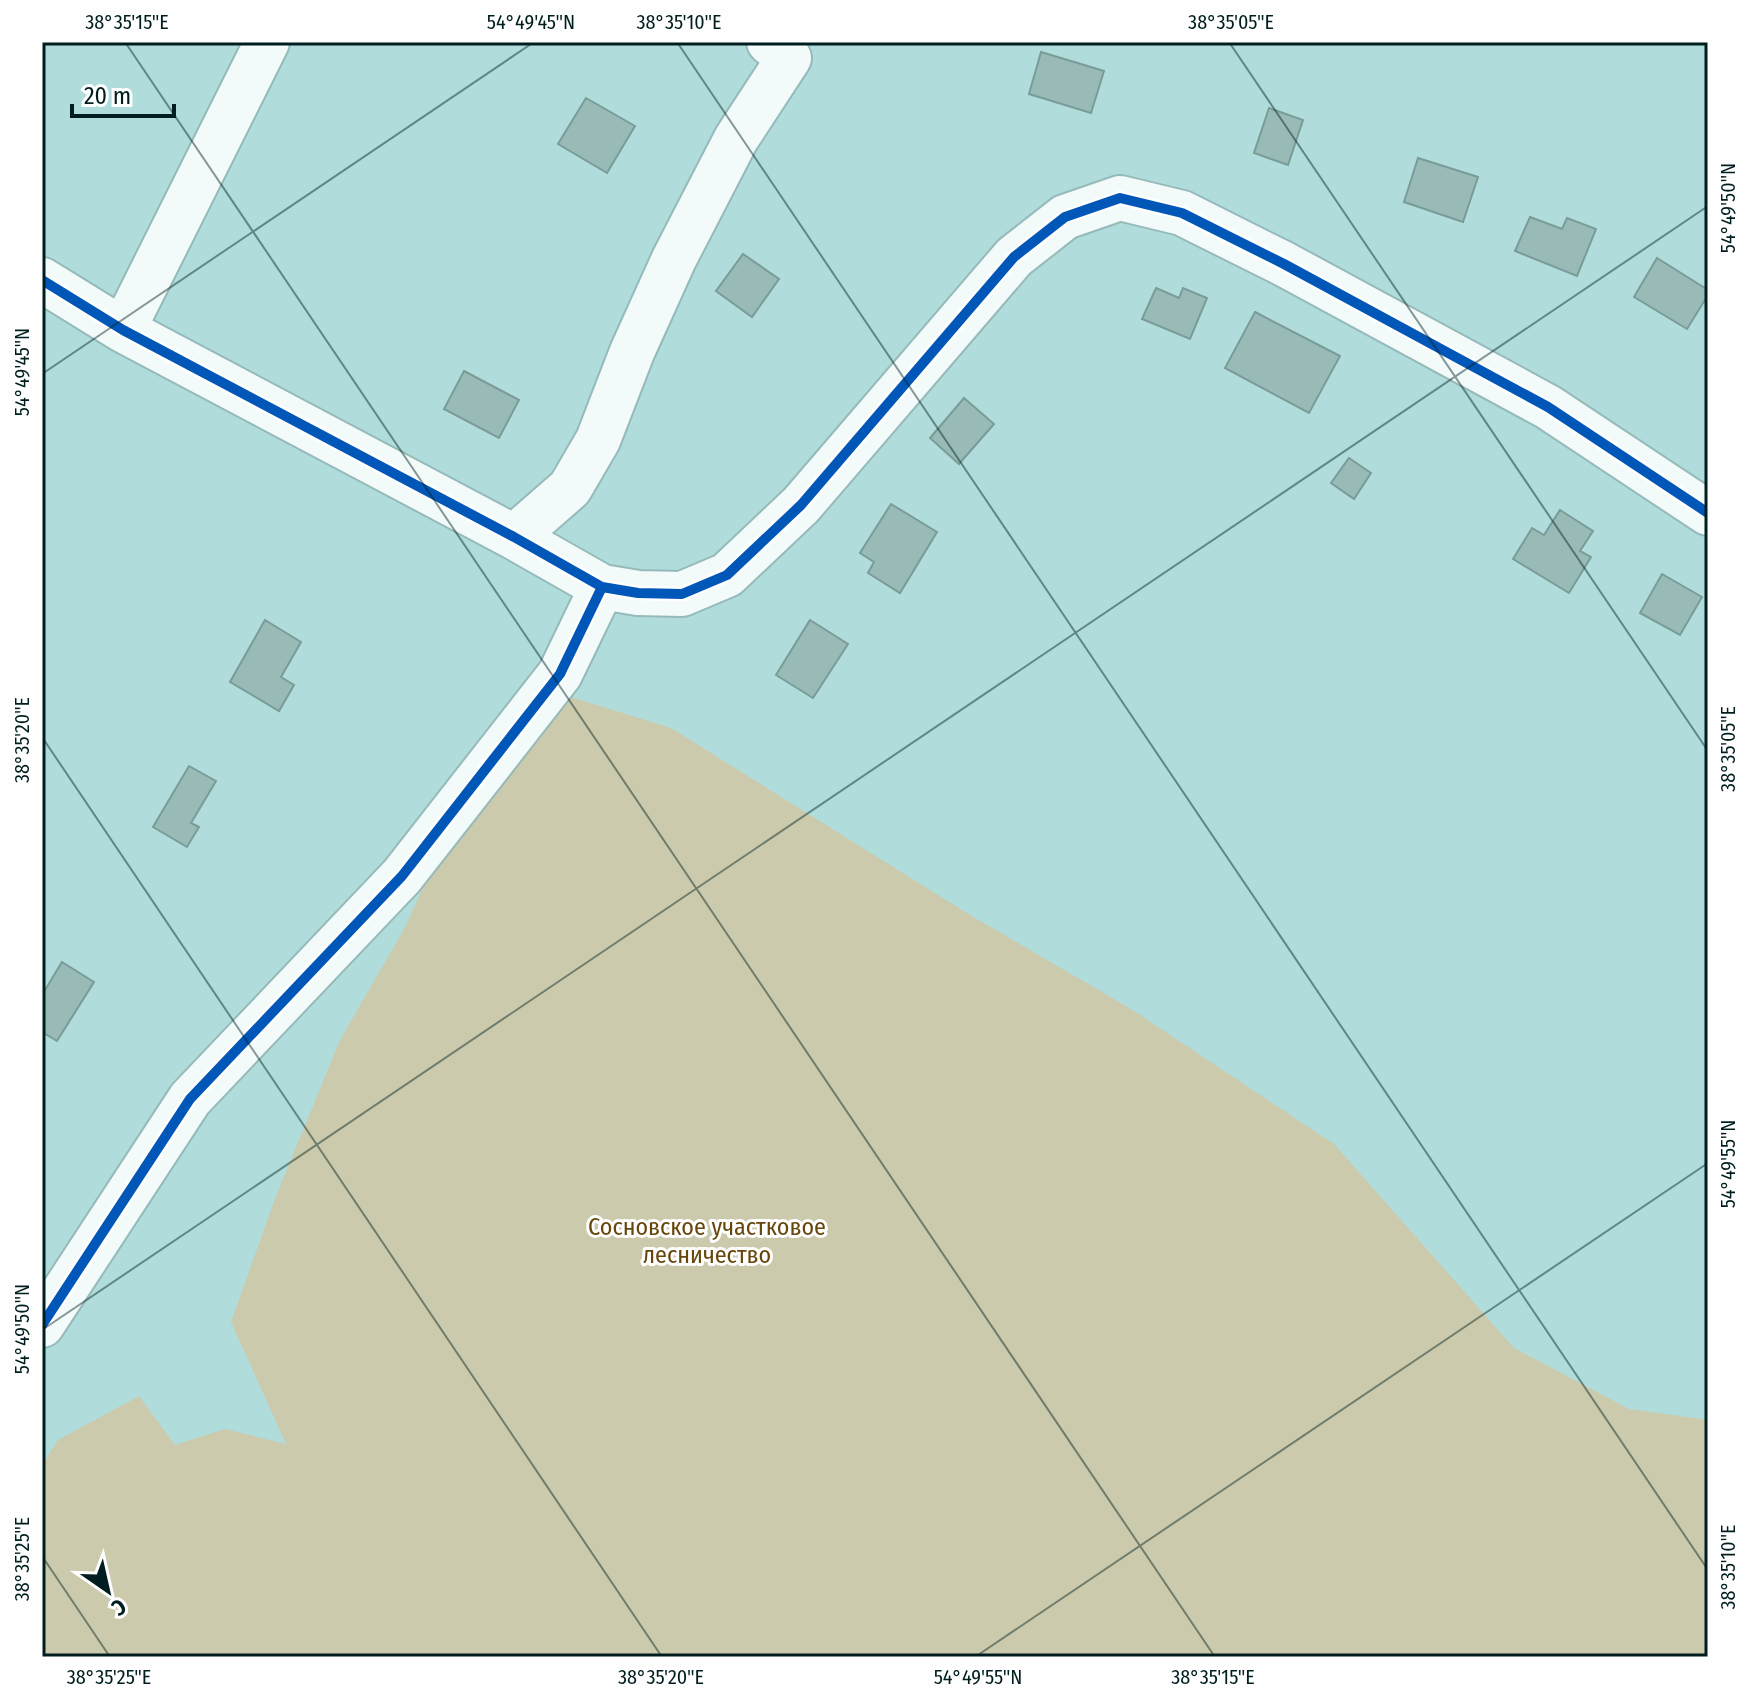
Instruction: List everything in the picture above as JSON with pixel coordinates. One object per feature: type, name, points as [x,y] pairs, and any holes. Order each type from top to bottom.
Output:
[{"type":"street","points":[[123,330],[267,42]]},
{"type":"street","points":[[514,537],[570,488],[598,440],[632,352],[674,259],[736,139],[789,58],[769,42]]},
{"type":"street","points":[[42,280],[123,330],[514,537],[602,587],[638,593],[682,594],[727,575],[801,505],[1014,257],[1065,217],[1120,198],[1182,213],[1284,264],[1548,407],[1708,513]]},
{"type":"street","points":[[42,1325],[190,1099],[402,876],[560,674],[602,587]]},
{"type":"green space","name":"Сосновское участковое лесничество","points":[[558,693],[671,728],[970,915],[1131,1009],[1334,1144],[1514,1348],[1629,1409],[1708,1420],[1708,1657],[42,1657],[42,1465],[58,1440],[139,1396],[175,1445],[225,1429],[286,1444],[231,1322],[276,1196],[340,1040],[403,931],[451,827]]},
{"type":"building","points":[[1041,52],[1104,71],[1091,113],[1029,94]]},
{"type":"building","points":[[586,98],[635,126],[607,173],[558,144]]},
{"type":"building","points":[[1269,108],[1303,120],[1288,165],[1254,153]]},
{"type":"building","points":[[1418,158],[1478,177],[1463,222],[1404,202]]},
{"type":"building","points":[[1530,217],[1562,229],[1567,218],[1596,229],[1577,276],[1515,251]]},
{"type":"building","points":[[743,254],[779,279],[752,317],[716,291]]},
{"type":"building","points":[[1657,258],[1708,290],[1687,329],[1634,297]]},
{"type":"building","points":[[1156,288],[1179,298],[1183,288],[1207,298],[1190,339],[1142,319]]},
{"type":"building","points":[[1255,312],[1340,356],[1309,413],[1225,368]]},
{"type":"building","points":[[464,371],[519,400],[499,438],[444,409]]},
{"type":"building","points":[[964,398],[994,424],[959,464],[930,438]]},
{"type":"building","points":[[1349,458],[1371,473],[1354,499],[1331,483]]},
{"type":"building","points":[[891,504],[937,532],[900,593],[868,573],[874,562],[860,553]]},
{"type":"building","points":[[1560,510],[1593,531],[1580,551],[1591,557],[1569,593],[1513,559],[1532,528],[1544,535]]},
{"type":"building","points":[[1662,574],[1702,597],[1680,635],[1640,613]]},
{"type":"building","points":[[265,620],[301,642],[281,677],[294,685],[279,711],[230,682]]},
{"type":"building","points":[[810,620],[848,644],[813,698],[776,675]]},
{"type":"building","points":[[189,766],[216,781],[191,823],[199,827],[187,847],[153,827]]},
{"type":"building","points":[[62,962],[94,982],[57,1041],[42,1032],[42,995]]},
{"type":"cycle path","points":[[42,280],[123,330],[514,537],[602,587],[638,593],[682,594],[727,575],[801,505],[1014,257],[1065,217],[1120,198],[1182,213],[1284,264],[1548,407],[1708,513]]},
{"type":"cycle path","points":[[42,1325],[190,1099],[402,876],[560,674],[602,587]]}]
